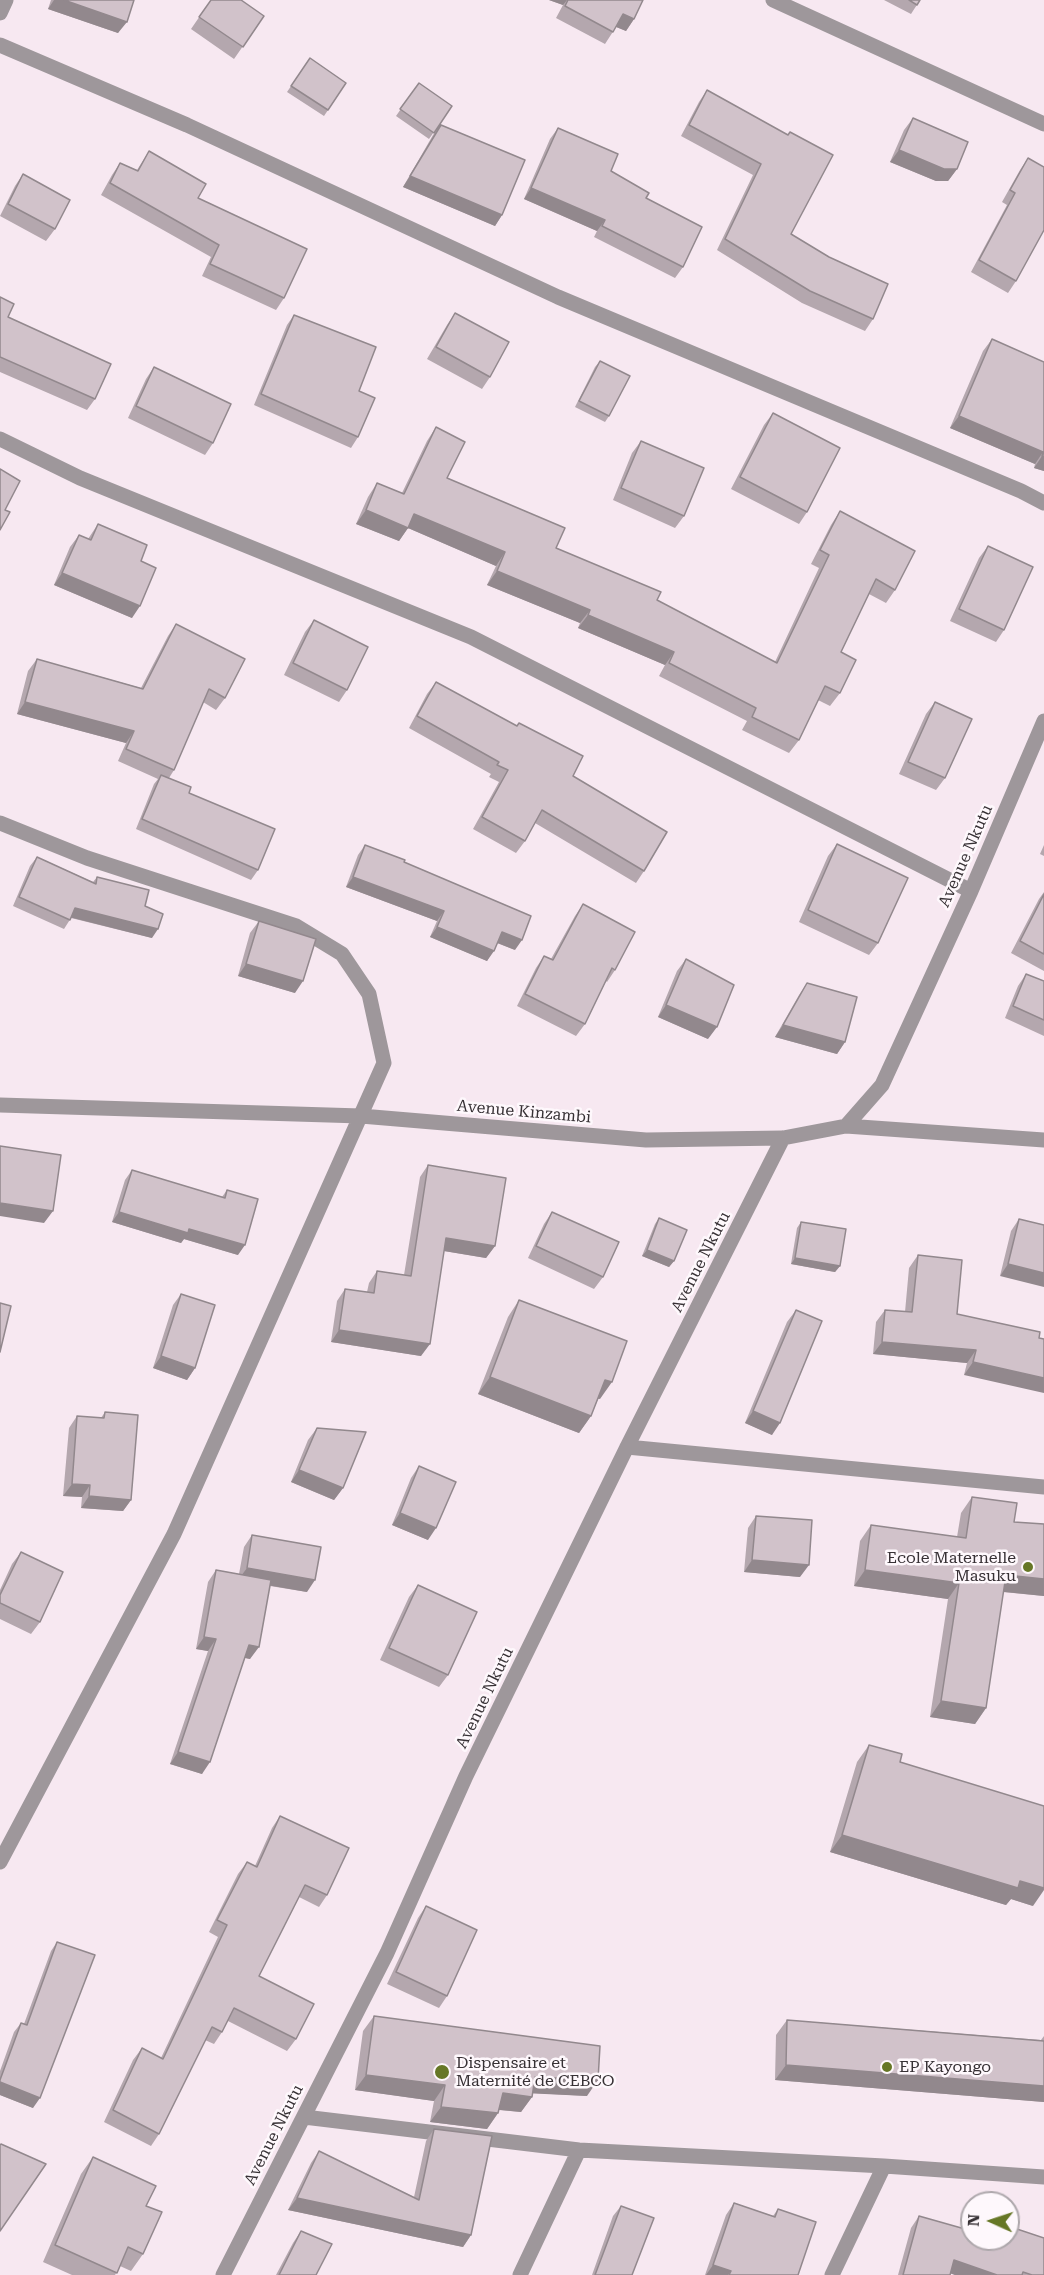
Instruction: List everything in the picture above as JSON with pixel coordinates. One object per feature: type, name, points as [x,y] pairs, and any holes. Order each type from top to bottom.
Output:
[{"type":"street","points":[[0,14],[6,0]]},
{"type":"street","points":[[773,0],[1044,124]]},
{"type":"street","points":[[0,45],[187,125],[558,297],[1021,491],[1044,503]]},
{"type":"street","points":[[0,439],[80,478],[471,637],[971,891]]},
{"type":"street","name":"Avenue Nkutu","points":[[846,1126],[882,1085],[971,891],[1044,721]]},
{"type":"street","points":[[0,823],[87,858],[296,926],[342,954],[369,994],[384,1063],[174,1534],[0,1862]]},
{"type":"street","name":"Avenue Kinzambi","points":[[0,1105],[361,1116],[646,1140],[783,1138],[846,1126],[1044,1140]]},
{"type":"street","name":"Avenue Nkutu","points":[[223,2275],[387,1953],[466,1776],[627,1447],[783,1138]]},
{"type":"street","points":[[627,1447],[1044,1487]]},
{"type":"street","points":[[304,2116],[579,2150],[1044,2177]]},
{"type":"street","points":[[520,2275],[579,2150]]},
{"type":"street","points":[[832,2275],[884,2166]]},
{"type":"building","points":[[64,0],[134,0],[127,22]]},
{"type":"building","points":[[211,0],[241,0],[264,16],[243,47],[199,17]]},
{"type":"building","points":[[568,0],[643,0],[634,19],[623,14],[613,32],[565,6]]},
{"type":"building","points":[[909,0],[920,0],[917,5]]},
{"type":"building","points":[[310,58],[346,83],[328,110],[291,86]]},
{"type":"building","points":[[419,83],[452,106],[434,133],[400,109]]},
{"type":"building","points":[[707,90],[788,135],[790,132],[833,155],[791,234],[829,257],[888,284],[873,319],[810,291],[725,239],[761,164],[689,125]]},
{"type":"building","points":[[913,118],[968,142],[957,169],[944,169],[899,150]]},
{"type":"building","points":[[441,125],[525,160],[502,215],[410,176]]},
{"type":"building","points":[[558,128],[618,154],[611,171],[649,193],[646,198],[702,227],[683,267],[602,226],[605,220],[531,188]]},
{"type":"building","points":[[149,151],[206,184],[198,198],[307,249],[284,298],[210,264],[219,245],[110,183],[120,163],[138,171]]},
{"type":"building","points":[[1028,158],[1044,167],[1044,230],[1016,281],[979,260],[1015,193],[1010,190]]},
{"type":"building","points":[[23,174],[70,200],[55,229],[8,204]]},
{"type":"building","points":[[0,297],[14,304],[8,317],[111,364],[95,399],[0,357]]},
{"type":"building","points":[[455,313],[509,342],[490,377],[436,347]]},
{"type":"building","points":[[294,315],[376,347],[359,391],[375,398],[358,437],[261,394]]},
{"type":"building","points":[[992,339],[1044,362],[1044,457],[1043,452],[959,416]]},
{"type":"building","points":[[600,361],[630,376],[609,416],[579,401]]},
{"type":"building","points":[[154,367],[231,404],[213,443],[136,406]]},
{"type":"building","points":[[773,413],[840,448],[807,512],[740,477]]},
{"type":"building","points":[[436,427],[465,442],[447,478],[565,528],[556,548],[661,592],[657,600],[777,663],[829,555],[820,550],[840,511],[915,551],[895,590],[876,579],[841,652],[856,660],[840,693],[825,686],[799,740],[752,717],[756,708],[669,663],[674,652],[588,615],[590,610],[497,571],[505,552],[414,514],[408,528],[366,510],[377,483],[404,494]]},
{"type":"building","points":[[641,441],[704,468],[684,516],[621,488]]},
{"type":"building","points":[[0,469],[20,481],[5,510],[10,512],[0,530]]},
{"type":"building","points":[[98,524],[147,545],[141,561],[156,568],[140,606],[62,573],[79,535],[91,540]]},
{"type":"building","points":[[988,546],[1033,567],[1004,630],[959,609]]},
{"type":"building","points":[[314,620],[368,647],[347,690],[293,663]]},
{"type":"building","points":[[176,624],[245,659],[225,698],[209,689],[174,770],[126,749],[134,731],[25,702],[37,659],[143,689]]},
{"type":"building","points":[[436,682],[517,726],[519,723],[583,756],[573,776],[667,832],[644,871],[542,810],[525,841],[482,817],[508,770],[497,765],[499,762],[417,716]]},
{"type":"building","points":[[935,702],[972,719],[945,778],[908,762]]},
{"type":"building","points":[[161,775],[191,787],[189,793],[275,829],[258,870],[142,819]]},
{"type":"building","points":[[837,844],[908,878],[878,943],[808,910]]},
{"type":"building","points":[[365,845],[405,860],[404,862],[531,916],[522,940],[502,932],[494,951],[437,927],[444,911],[353,877]]},
{"type":"building","points":[[37,857],[96,884],[97,877],[149,890],[145,906],[163,914],[158,929],[75,908],[70,920],[19,897]]},
{"type":"building","points":[[1044,894],[1044,954],[1020,941]]},
{"type":"building","points":[[583,904],[635,932],[615,970],[612,968],[585,1024],[525,994],[544,956],[553,960]]},
{"type":"building","points":[[259,921],[316,939],[303,981],[246,964]]},
{"type":"building","points":[[686,959],[734,985],[717,1027],[666,1005]]},
{"type":"building","points":[[1026,974],[1044,981],[1044,1020],[1013,1006]]},
{"type":"building","points":[[807,983],[857,997],[845,1042],[783,1025]]},
{"type":"building","points":[[0,1146],[61,1155],[53,1211],[0,1203]]},
{"type":"building","points":[[428,1165],[506,1178],[495,1246],[446,1238],[430,1344],[339,1330],[345,1289],[374,1293],[377,1271],[411,1276]]},
{"type":"building","points":[[132,1170],[225,1198],[227,1190],[258,1199],[245,1245],[189,1229],[188,1233],[119,1212]]},
{"type":"building","points":[[552,1212],[619,1242],[603,1277],[536,1246]]},
{"type":"building","points":[[659,1218],[687,1230],[674,1261],[647,1250]]},
{"type":"building","points":[[1019,1219],[1044,1225],[1044,1273],[1008,1264]]},
{"type":"building","points":[[801,1222],[846,1229],[840,1266],[795,1258]]},
{"type":"building","points":[[918,1255],[962,1260],[957,1314],[1040,1332],[1039,1338],[1044,1339],[1044,1378],[973,1362],[976,1350],[882,1342],[885,1310],[912,1312]]},
{"type":"building","points":[[181,1294],[215,1305],[195,1368],[161,1356]]},
{"type":"building","points":[[519,1300],[627,1341],[612,1382],[605,1380],[591,1416],[490,1377]]},
{"type":"building","points":[[0,1303],[11,1306],[0,1352]]},
{"type":"building","points":[[796,1310],[822,1321],[780,1423],[753,1411]]},
{"type":"building","points":[[105,1412],[138,1415],[131,1500],[89,1496],[90,1485],[72,1484],[77,1416],[104,1418]]},
{"type":"building","points":[[317,1428],[366,1432],[343,1488],[299,1470]]},
{"type":"building","points":[[419,1466],[456,1482],[436,1528],[400,1513]]},
{"type":"building","points":[[972,1497],[1017,1503],[1014,1522],[1044,1524],[1044,1579],[1006,1575],[986,1708],[941,1701],[959,1583],[865,1570],[871,1525],[966,1538]]},
{"type":"building","points":[[756,1516],[812,1520],[809,1565],[752,1560]]},
{"type":"building","points":[[252,1535],[321,1547],[315,1580],[247,1568]]},
{"type":"building","points":[[21,1552],[63,1572],[40,1622],[0,1603],[0,1595]]},
{"type":"building","points":[[216,1570],[271,1580],[259,1647],[249,1645],[210,1762],[178,1752],[216,1639],[204,1637]]},
{"type":"building","points":[[418,1585],[477,1612],[448,1675],[389,1648]]},
{"type":"building","points":[[869,1745],[902,1754],[900,1762],[1044,1806],[1044,1888],[1020,1881],[1018,1888],[842,1835]]},
{"type":"building","points":[[280,1816],[349,1848],[327,1895],[305,1885],[259,1976],[314,2004],[296,2039],[234,2008],[222,2032],[212,2027],[159,2134],[113,2110],[142,2048],[163,2059],[227,1925],[217,1920],[247,1862],[257,1867]]},
{"type":"building","points":[[426,1906],[477,1930],[447,1996],[396,1972]]},
{"type":"building","points":[[57,1942],[95,1955],[40,2098],[0,2082],[0,2080],[21,2023],[27,2025]]},
{"type":"building","points":[[374,2016],[600,2046],[598,2080],[535,2077],[532,2097],[503,2093],[498,2113],[441,2107],[445,2085],[366,2075]]},
{"type":"building","points":[[787,2020],[1044,2041],[1044,2086],[786,2065]]},
{"type":"building","points":[[434,2129],[492,2136],[471,2235],[297,2198],[319,2151],[419,2200]]},
{"type":"building","points":[[0,2145],[46,2164],[0,2231]]},
{"type":"building","points":[[93,2157],[156,2186],[146,2206],[162,2212],[143,2254],[128,2247],[117,2273],[55,2245]]},
{"type":"building","points":[[734,2203],[775,2217],[778,2209],[816,2222],[798,2275],[729,2275],[731,2271],[713,2265]]},
{"type":"building","points":[[621,2206],[654,2218],[632,2275],[595,2275]]},
{"type":"building","points":[[919,2216],[960,2228],[960,2251],[1020,2251],[1020,2230],[1044,2238],[1044,2275],[1023,2272],[1022,2275],[997,2275],[954,2260],[950,2275],[903,2275]]},
{"type":"building","points":[[301,2231],[332,2244],[316,2275],[279,2275]]},
{"type":"place","name":"Ecole Maternelle Masuku","points":[[1028,1567]]},
{"type":"place","name":"EP Kayongo","points":[[887,2067]]},
{"type":"place","name":"Dispensaire et Maternité de CEBCO","points":[[442,2072]]}]
